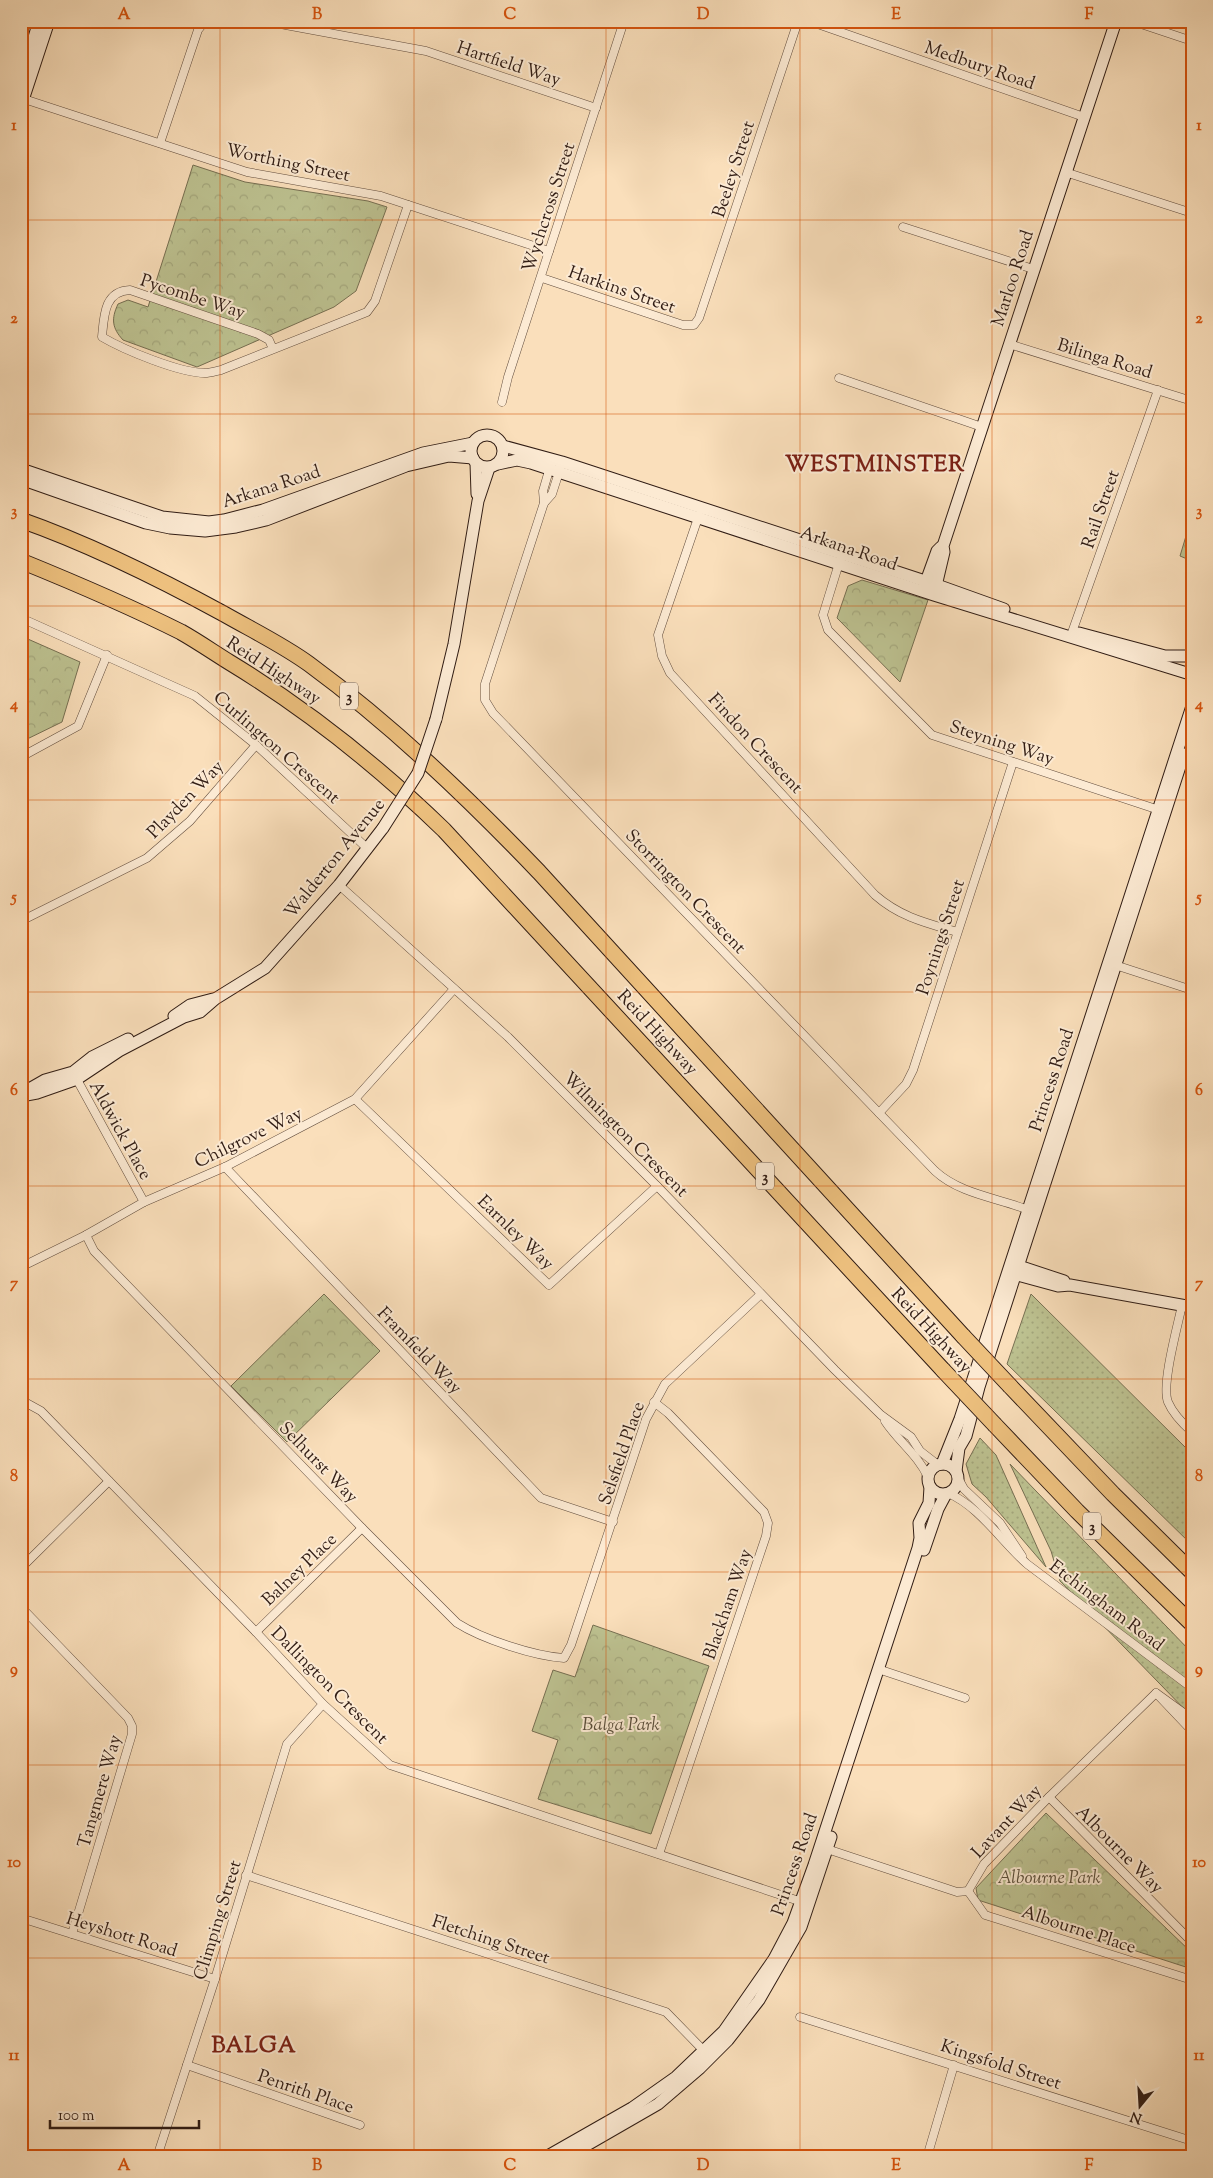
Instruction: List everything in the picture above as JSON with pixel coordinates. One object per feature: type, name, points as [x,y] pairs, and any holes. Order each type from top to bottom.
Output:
[{"type":"highway","name":"Reid Highway","points":[[21,520],[105,553],[171,585],[236,621],[308,663],[395,733],[487,818],[539,872],[963,1336],[1113,1494],[1192,1572]]},
{"type":"highway","name":"Reid Highway","points":[[21,562],[80,584],[182,633],[290,700],[387,777],[451,837],[995,1425],[1077,1511],[1192,1624]]},
{"type":"street","points":[[26,21],[43,24]]},
{"type":"street","points":[[160,143],[198,30],[204,21]]},
{"type":"street","name":"Hartfield Way","points":[[264,21],[426,51],[596,108]]},
{"type":"street","name":"Wychcross Street","points":[[502,402],[508,377],[542,278],[624,21]]},
{"type":"street","name":"Beeley Street","points":[[694,325],[699,318],[798,21]]},
{"type":"street","name":"Medbury Road","points":[[809,21],[1084,117]]},
{"type":"street","name":"Marloo Road","points":[[930,588],[944,552],[943,546],[1116,21]]},
{"type":"street","points":[[1132,21],[1192,41]]},
{"type":"street","points":[[21,80],[43,24]]},
{"type":"street","points":[[22,101],[43,24]]},
{"type":"street","name":"Worthing Street","points":[[22,101],[247,172],[381,196],[550,251]]},
{"type":"street","points":[[1065,172],[1192,213]]},
{"type":"street","name":"Pycombe Way","points":[[273,349],[269,340],[258,334],[130,290],[119,290],[112,296],[104,316],[102,336],[123,349],[191,371],[206,373],[220,370],[367,312],[375,301],[408,205]]},
{"type":"street","points":[[903,227],[1033,269]]},
{"type":"street","name":"Harkins Street","points":[[542,278],[684,326],[694,325]]},
{"type":"street","name":"Bilinga Road","points":[[1009,344],[1192,401]]},
{"type":"street","points":[[839,378],[982,427]]},
{"type":"street","name":"Rail Street","points":[[1071,635],[1158,390]]},
{"type":"street","points":[[490,435],[498,439],[503,446],[502,459],[493,466],[474,461],[471,448],[473,443],[480,436],[490,435]]},
{"type":"street","name":"Arkana Road","points":[[21,470],[162,518],[210,522],[238,518],[263,510],[423,452],[473,443]]},
{"type":"street","name":"Arkana Road","points":[[503,446],[556,466],[1178,669],[1191,675]]},
{"type":"street","name":"Arkana Road","points":[[21,479],[153,524],[205,531],[236,527],[266,520],[406,466],[449,456],[474,461]]},
{"type":"street","name":"Arkana Road","points":[[493,466],[517,460],[556,466]]},
{"type":"street","name":"Walderton Avenue","points":[[474,461],[478,501]]},
{"type":"street","name":"Walderton Avenue","points":[[22,1096],[37,1093],[75,1076],[119,1052],[151,1031],[196,1014],[215,999],[265,968],[339,886],[368,849],[418,773],[436,719],[454,644],[478,501],[493,466]]},
{"type":"street","name":"Storrington Crescent","points":[[556,466],[552,494],[544,503],[485,684],[485,700],[493,713],[941,1177],[962,1188],[1032,1211]]},
{"type":"street","name":"Findon Crescent","points":[[700,513],[658,635],[662,656],[670,673],[888,907],[905,916],[957,932]]},
{"type":"street","name":"Steyning Way","points":[[840,558],[823,615],[828,630],[932,735],[1161,810]]},
{"type":"street","name":"Curlington Crescent","points":[[21,618],[195,696],[256,745],[368,849]]},
{"type":"street","name":"Arkana Road","points":[[1071,635],[1165,656],[1192,656]]},
{"type":"street","points":[[21,757],[78,726],[107,655]]},
{"type":"street","points":[[1191,675],[1188,668],[1192,656]]},
{"type":"street","name":"Princess Road","points":[[940,1464],[955,1433],[1013,1269],[1161,810],[1192,706]]},
{"type":"street","name":"Princess Road","points":[[1161,810],[1192,731]]},
{"type":"street","name":"Playden Way","points":[[21,921],[147,858],[190,821],[256,745]]},
{"type":"street","name":"Poynings Street","points":[[879,1113],[906,1084],[913,1070],[1013,762]]},
{"type":"street","name":"Wilmington Crescent","points":[[339,886],[508,1037],[881,1415],[911,1437],[920,1451],[940,1464]]},
{"type":"street","points":[[1112,964],[1192,990]]},
{"type":"street","name":"Chilgrove Way","points":[[21,1267],[86,1235],[144,1202],[225,1167],[355,1099],[454,988]]},
{"type":"street","name":"Aldwick Place","points":[[75,1076],[144,1202]]},
{"type":"street","name":"Earnley Way","points":[[355,1099],[550,1286],[657,1186]]},
{"type":"street","name":"Framfield Way","points":[[225,1167],[542,1498],[613,1522]]},
{"type":"street","name":"Selhurst Way","points":[[86,1235],[94,1251],[362,1528],[457,1623],[471,1632],[547,1657],[564,1658]]},
{"type":"street","points":[[1013,1269],[1058,1286],[1070,1284],[1187,1306],[1166,1384],[1166,1400],[1174,1415],[1192,1432]]},
{"type":"street","name":"Princess Road","points":[[957,1475],[959,1448],[966,1436],[1013,1269]]},
{"type":"street","name":"Selsfield Place","points":[[564,1658],[571,1646],[646,1419],[654,1402],[666,1384],[761,1294]]},
{"type":"street","name":"Dallington Crescent","points":[[21,1400],[41,1411],[256,1632],[323,1704],[390,1765],[805,1903]]},
{"type":"street","name":"Blackham Way","points":[[654,1402],[668,1413],[764,1512],[768,1523],[766,1536],[659,1854]]},
{"type":"street","name":"Wilmington Crescent","points":[[881,1415],[894,1435],[920,1461],[929,1482]]},
{"type":"street","points":[[940,1464],[950,1466],[957,1475],[954,1489],[947,1493],[937,1493],[929,1482],[933,1468],[940,1464]]},
{"type":"street","name":"Etchingham Road","points":[[957,1475],[964,1489],[1000,1523],[1027,1564]]},
{"type":"street","points":[[21,1568],[109,1481]]},
{"type":"street","name":"Princess Road","points":[[805,1903],[828,1849],[918,1548],[920,1538],[919,1523],[929,1503],[929,1482]]},
{"type":"street","name":"Princess Road","points":[[546,2157],[652,2096],[728,2040],[759,2000],[801,1927],[805,1903],[881,1670],[938,1509],[947,1493]]},
{"type":"street","name":"Etchingham Road","points":[[947,1493],[962,1500],[991,1524],[1004,1542],[1027,1564],[1192,1688]]},
{"type":"street","name":"Balney Place","points":[[256,1632],[362,1528]]},
{"type":"street","name":"Tangmere Way","points":[[21,1607],[128,1718],[132,1726],[132,1734],[72,1934]]},
{"type":"street","points":[[881,1670],[966,1698]]},
{"type":"street","points":[[1156,1694],[1192,1718]]},
{"type":"street","points":[[1156,1694],[1192,1731]]},
{"type":"street","name":"Lavant Way","points":[[968,1891],[984,1864],[1049,1797],[1156,1694]]},
{"type":"street","name":"Climping Street","points":[[157,2157],[215,1979],[287,1744],[323,1704]]},
{"type":"street","name":"Albourne Way","points":[[1049,1797],[1192,1942]]},
{"type":"street","points":[[828,1849],[957,1892],[968,1891]]},
{"type":"street","name":"Fletching Street","points":[[246,1875],[666,2012],[708,2054]]},
{"type":"street","name":"Albourne Place","points":[[968,1891],[984,1915],[1192,1980]]},
{"type":"street","name":"Heyshott Road","points":[[21,1918],[215,1979]]},
{"type":"street","name":"Kingsfold Street","points":[[800,2017],[1192,2141]]},
{"type":"street","name":"Princess Road","points":[[566,2157],[658,2104],[708,2054]]},
{"type":"street","name":"Penrith Place","points":[[187,2065],[360,2125]]},
{"type":"street","points":[[927,2157],[954,2065]]},
{"type":"green space","points":[[193,165],[245,182],[368,201],[387,207],[356,291],[334,307],[197,367],[123,340],[114,323],[118,304],[128,300],[148,307]]},
{"type":"green space","points":[[1192,516],[1192,561],[1180,556]]},
{"type":"green space","points":[[862,580],[928,600],[900,682],[837,618],[848,586]]},
{"type":"green space","points":[[21,636],[80,662],[62,722],[21,742]]},
{"type":"green space","points":[[324,1294],[380,1351],[287,1442],[231,1386]]},
{"type":"green space","points":[[1031,1294],[1192,1454],[1192,1545],[1007,1364]]},
{"type":"green space","points":[[980,1438],[996,1455],[1046,1567],[986,1497],[972,1484],[966,1464]]},
{"type":"green space","points":[[1010,1464],[1192,1653],[1192,1717],[1060,1581],[1051,1551]]},
{"type":"green space","name":"Balga Park","points":[[593,1625],[709,1666],[651,1834],[538,1799],[558,1740],[532,1731],[553,1670],[575,1677]]},
{"type":"green space","name":"Albourne Park","points":[[1046,1813],[1192,1953],[1192,1969],[978,1900],[976,1888]]},
{"type":"district","name":"WESTMINSTER","points":[[875,463]]},
{"type":"district","name":"BALGA","points":[[254,2044]]}]
